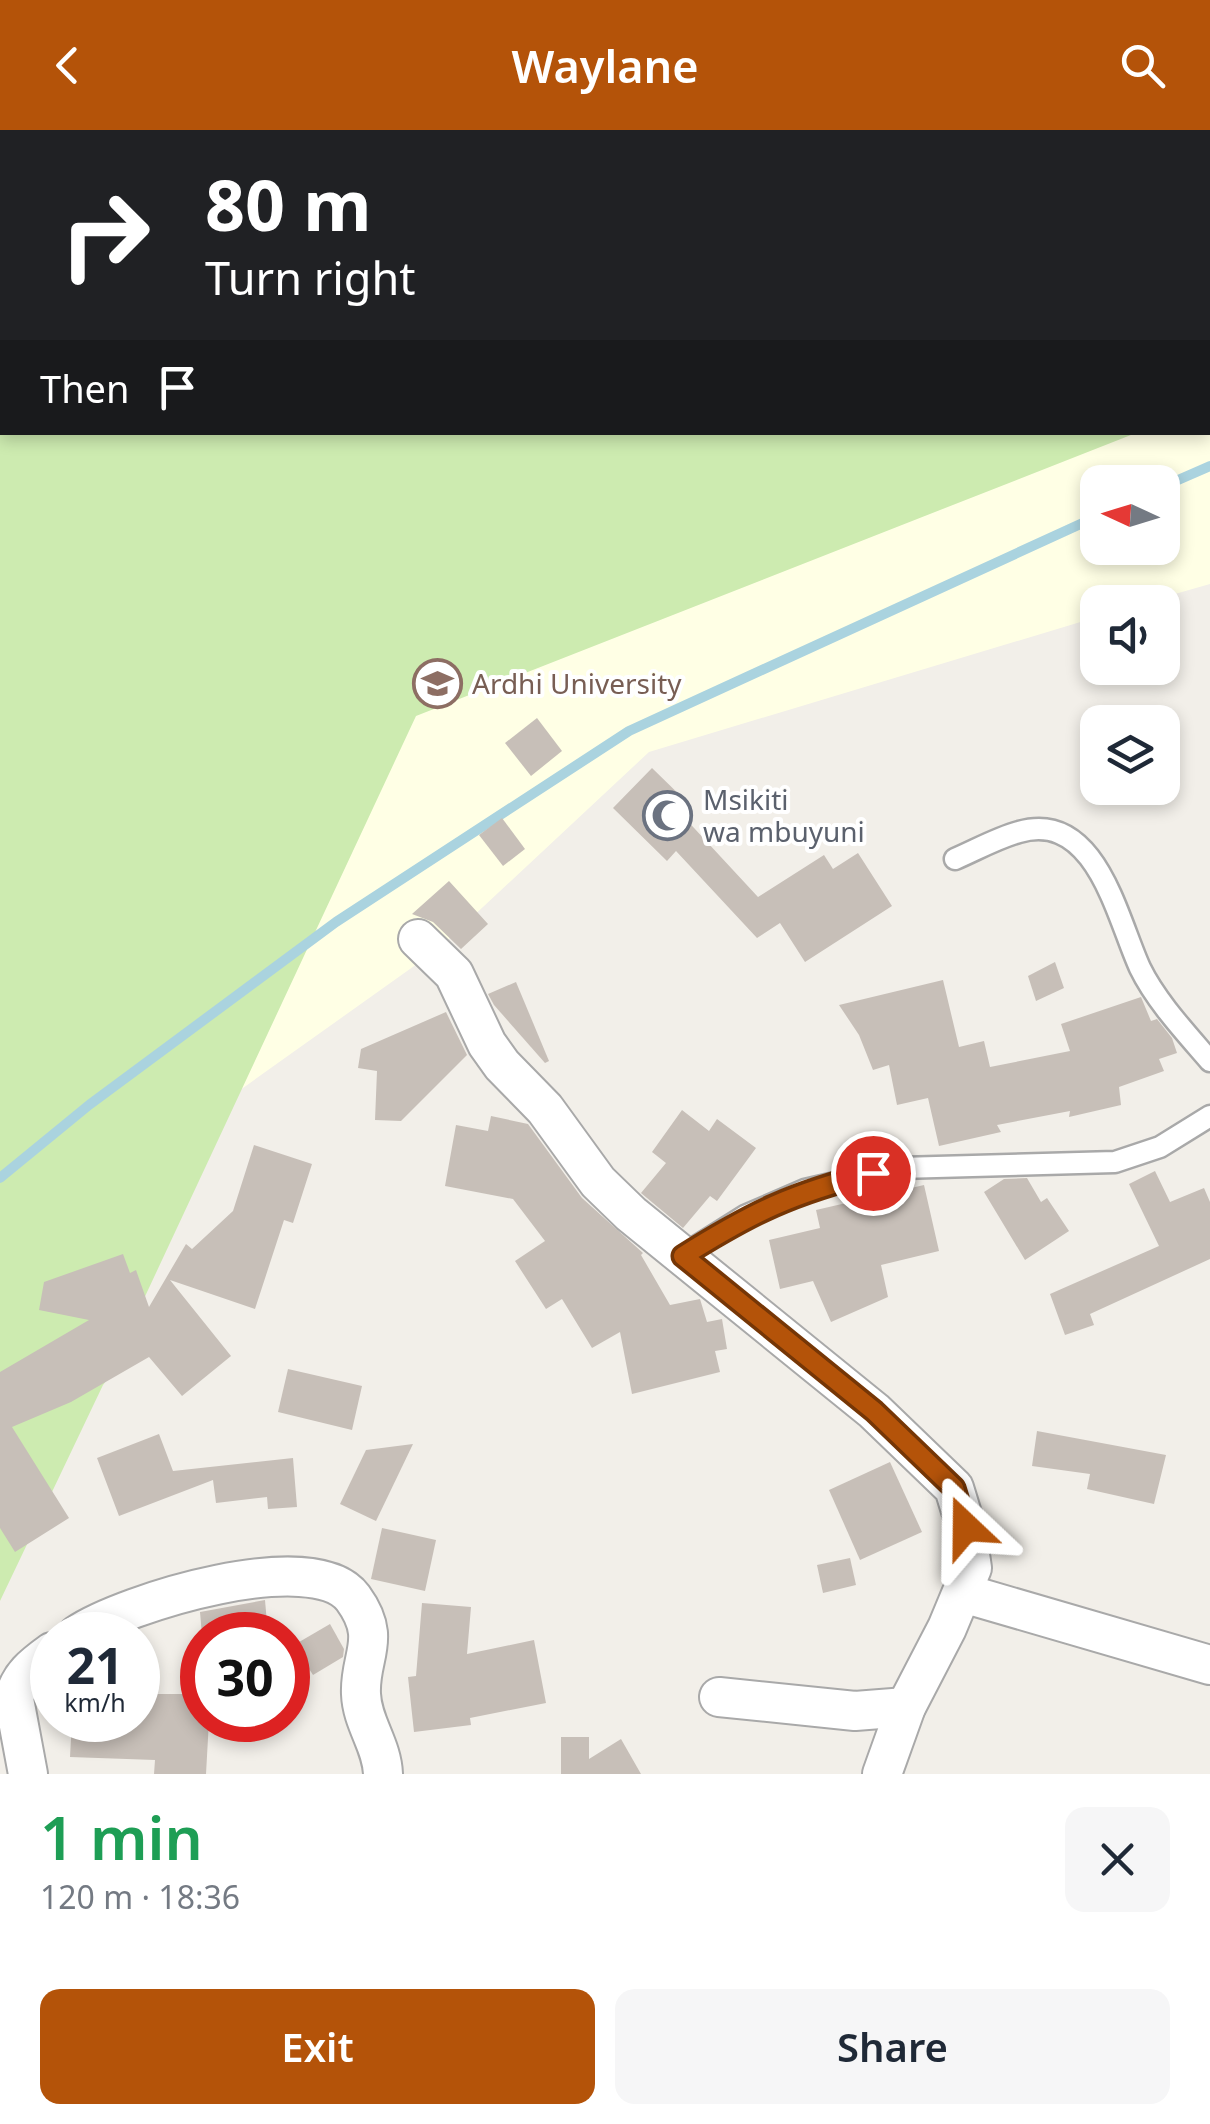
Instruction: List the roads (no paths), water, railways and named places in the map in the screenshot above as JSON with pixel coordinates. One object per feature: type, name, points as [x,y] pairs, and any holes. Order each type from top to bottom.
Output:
[{"type":"street","points":[[418,939],[454,974],[487,1044],[545,1109],[576,1156],[631,1214],[874,1411],[954,1488],[966,1527],[972,1568],[964,1594],[906,1707],[882,1774]]},
{"type":"street","points":[[127,1612],[202,1588],[276,1578],[316,1577],[339,1584],[354,1600],[369,1636],[360,1694],[382,1758],[383,1774]]},
{"type":"street","points":[[964,1594],[1210,1665]]},
{"type":"street","points":[[28,1774],[8,1683],[30,1668]]},
{"type":"street","points":[[720,1698],[839,1710],[906,1707]]},
{"type":"lane","points":[[954,859],[1022,831],[1055,832],[1080,844],[1097,868],[1141,971],[1210,1061]]},
{"type":"lane","points":[[683,1256],[745,1216],[805,1190],[900,1168],[1115,1162],[1160,1147],[1210,1116]]},
{"type":"waterway","points":[[1180,479],[1210,466]]},
{"type":"waterway","points":[[0,1178],[89,1105],[336,922],[629,731],[1080,524]]},
{"type":"place","name":"Ardhi University","points":[[437,684]]},
{"type":"place","name":"Msikiti wa mbuyuni","points":[[668,816]]}]
